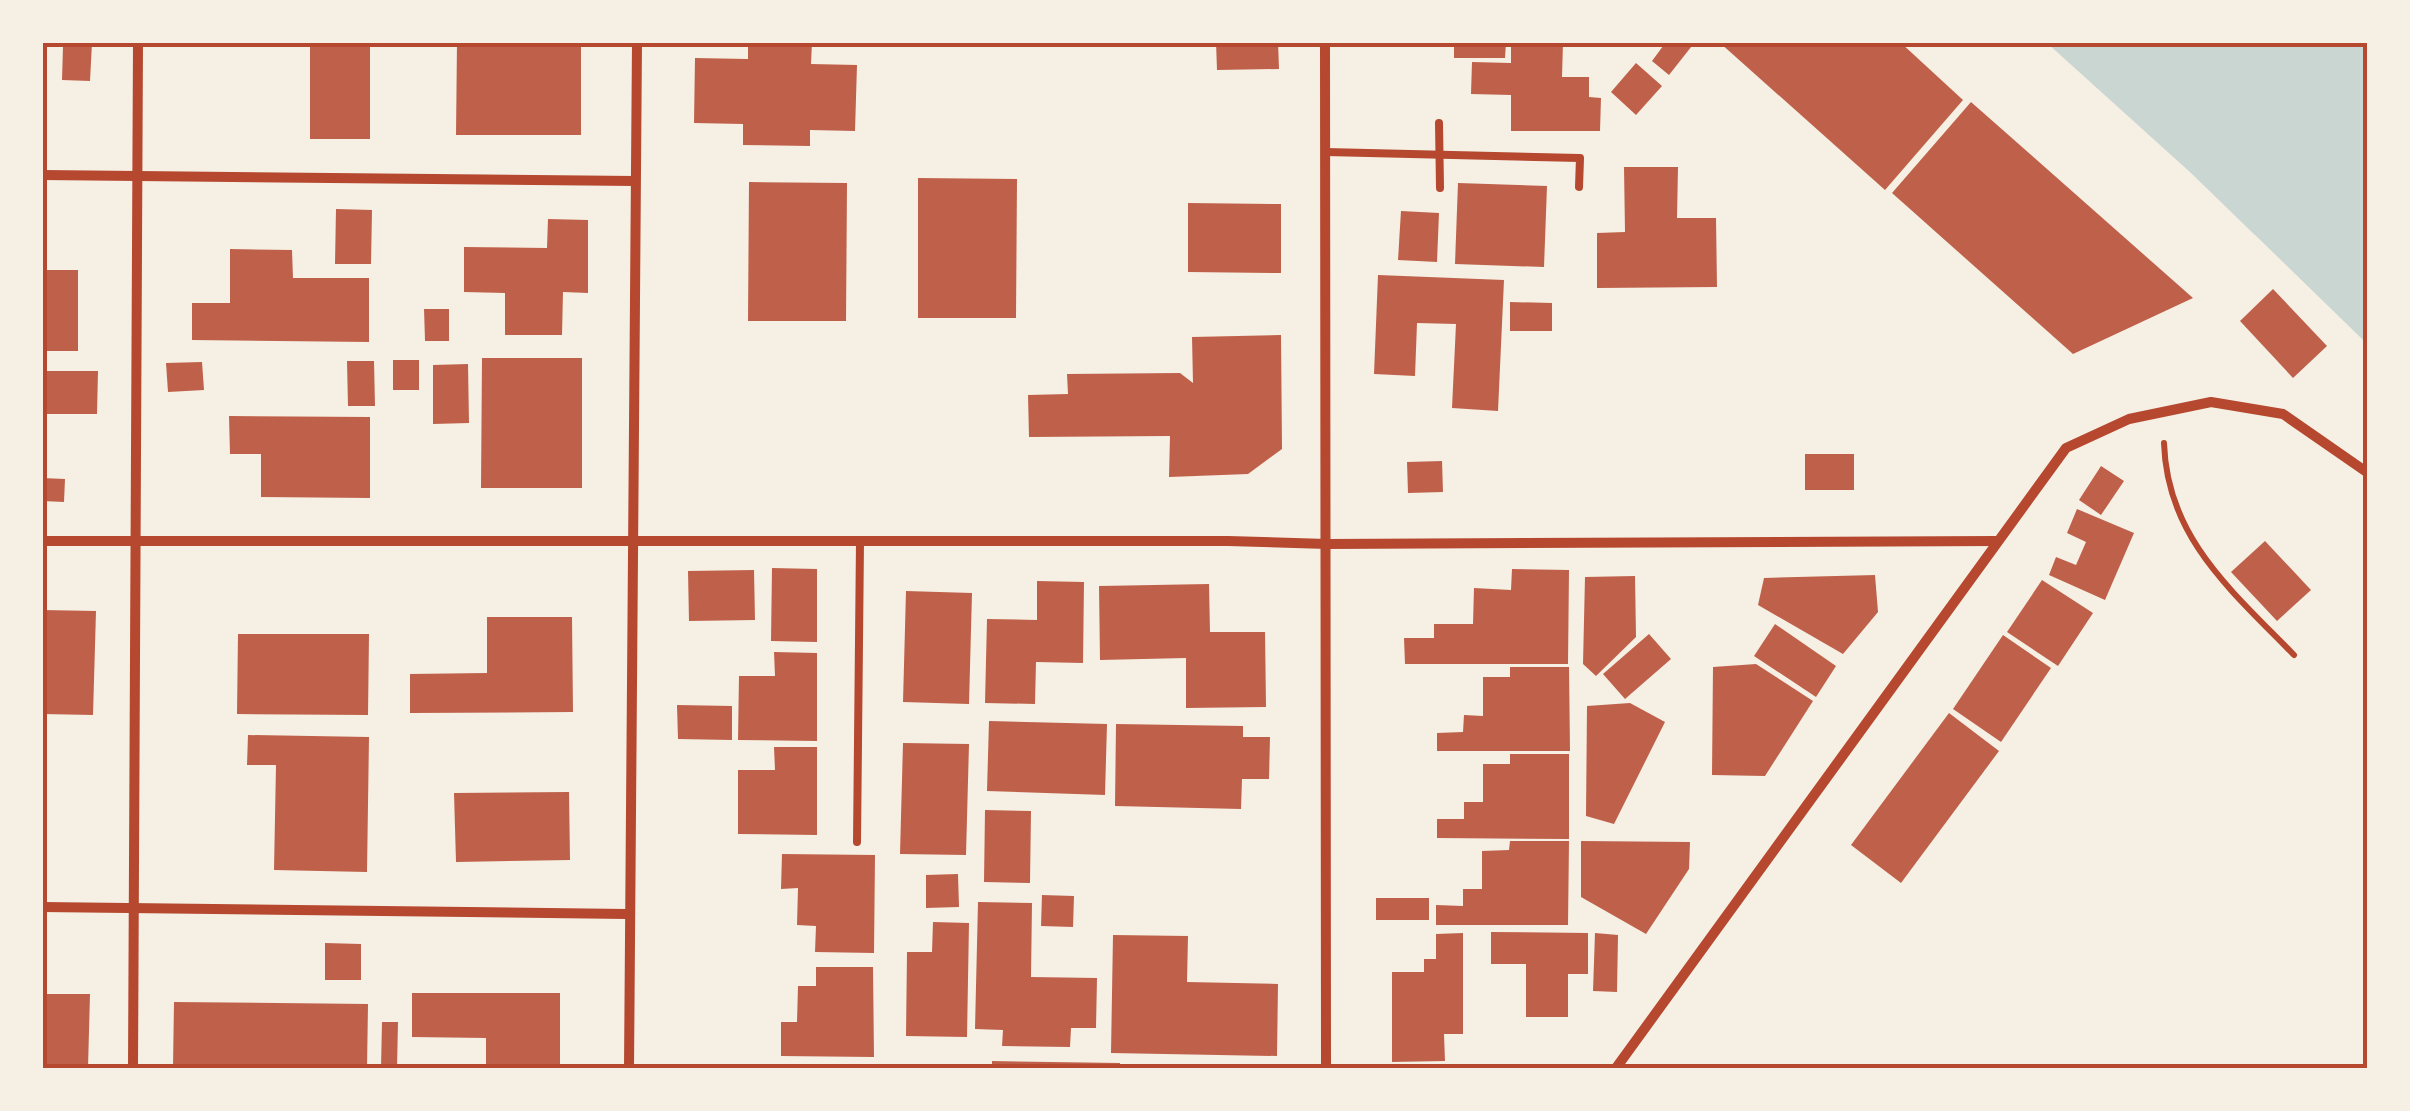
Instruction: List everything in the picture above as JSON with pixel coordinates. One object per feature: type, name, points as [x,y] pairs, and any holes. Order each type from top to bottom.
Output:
[{"type":"street","points":[[133,1068],[138,42]]},
{"type":"street","points":[[628,1068],[636,42]]},
{"type":"street","points":[[1325,42],[1326,1068]]},
{"type":"street","points":[[42,175],[635,181]]},
{"type":"street","points":[[1616,1068],[2066,448],[2129,419],[2211,402],[2283,414],[2368,473]]},
{"type":"street","points":[[42,541],[1996,542]]},
{"type":"street","points":[[42,907],[627,914]]},
{"type":"lane","points":[[1439,123],[1440,188]]},
{"type":"lane","points":[[1326,152],[1580,158],[1579,187]]},
{"type":"lane","points":[[857,842],[860,542]]},
{"type":"path","points":[[2163,412],[2165,469],[2185,532],[2218,577],[2294,655]]},
{"type":"shaded area","points":[[2047,43],[2367,43],[2367,344],[2191,173]]},
{"type":"pier","points":[[2255,235],[2364,341],[2360,345],[2252,239]]},
{"type":"building","points":[[52,42],[92,43],[90,81],[62,80],[63,46],[52,46]]},
{"type":"building","points":[[310,42],[370,42],[370,139],[310,139]]},
{"type":"building","points":[[457,42],[581,42],[581,135],[456,135]]},
{"type":"building","points":[[748,42],[812,42],[811,64],[857,65],[855,131],[810,130],[810,146],[743,145],[743,124],[694,123],[695,58],[748,59]]},
{"type":"building","points":[[1216,42],[1278,42],[1279,69],[1217,70]]},
{"type":"building","points":[[1454,42],[1506,42],[1505,58],[1454,58]]},
{"type":"building","points":[[1511,42],[1563,42],[1562,77],[1589,77],[1589,97],[1601,98],[1600,131],[1511,131],[1511,95],[1471,94],[1472,62],[1511,63]]},
{"type":"building","points":[[1666,42],[1695,42],[1669,75],[1652,61]]},
{"type":"building","points":[[1719,42],[1900,42],[1963,100],[1885,190]]},
{"type":"building","points":[[1636,63],[1662,86],[1636,115],[1611,92]]},
{"type":"building","points":[[1971,102],[2193,298],[2073,354],[1892,193]]},
{"type":"building","points":[[1624,167],[1678,167],[1677,218],[1716,218],[1717,287],[1597,288],[1597,233],[1625,232]]},
{"type":"building","points":[[918,178],[1017,179],[1016,318],[918,318]]},
{"type":"building","points":[[749,182],[847,183],[846,321],[748,321]]},
{"type":"building","points":[[1458,183],[1547,186],[1544,267],[1455,264]]},
{"type":"building","points":[[1188,203],[1281,204],[1281,273],[1188,272]]},
{"type":"building","points":[[336,209],[372,210],[371,264],[335,264]]},
{"type":"building","points":[[1401,211],[1439,213],[1437,262],[1398,260]]},
{"type":"building","points":[[548,219],[588,220],[588,293],[563,292],[562,335],[505,335],[505,293],[464,292],[464,247],[547,248]]},
{"type":"building","points":[[230,249],[292,250],[293,278],[369,278],[369,342],[192,340],[192,303],[230,303]]},
{"type":"building","points":[[42,270],[78,270],[78,351],[42,351]]},
{"type":"building","points":[[1378,275],[1504,280],[1498,411],[1452,408],[1456,324],[1417,323],[1415,376],[1374,374]]},
{"type":"building","points":[[2273,289],[2327,346],[2293,378],[2240,321]]},
{"type":"building","points":[[1510,302],[1552,303],[1552,331],[1510,331]]},
{"type":"building","points":[[424,309],[449,309],[449,341],[425,341]]},
{"type":"building","points":[[1281,335],[1282,449],[1248,474],[1169,477],[1170,436],[1029,437],[1028,395],[1068,394],[1067,374],[1180,373],[1193,383],[1192,337]]},
{"type":"building","points":[[482,358],[582,358],[582,488],[481,488]]},
{"type":"building","points":[[393,360],[419,360],[419,390],[393,390]]},
{"type":"building","points":[[347,361],[374,361],[375,406],[348,406]]},
{"type":"building","points":[[202,362],[204,390],[168,392],[166,363]]},
{"type":"building","points":[[468,364],[469,423],[433,424],[433,365]]},
{"type":"building","points":[[42,371],[98,371],[97,414],[42,414]]},
{"type":"building","points":[[229,416],[370,417],[370,498],[261,497],[261,454],[230,454]]},
{"type":"building","points":[[1805,454],[1854,454],[1854,490],[1805,490]]},
{"type":"building","points":[[1442,461],[1443,492],[1408,493],[1407,462]]},
{"type":"building","points":[[2101,466],[2124,481],[2101,515],[2079,500]]},
{"type":"building","points":[[42,478],[65,479],[64,502],[42,501]]},
{"type":"building","points":[[2077,509],[2134,533],[2105,600],[2049,575],[2056,557],[2076,565],[2086,542],[2067,533]]},
{"type":"building","points":[[2265,541],[2311,590],[2277,621],[2231,572]]},
{"type":"building","points":[[772,568],[817,569],[817,642],[771,641]]},
{"type":"building","points":[[1512,569],[1569,570],[1568,664],[1405,664],[1404,638],[1434,638],[1434,624],[1473,624],[1474,588],[1511,590]]},
{"type":"building","points":[[754,570],[755,620],[689,621],[688,571]]},
{"type":"building","points":[[1875,575],[1878,612],[1843,654],[1758,605],[1764,578]]},
{"type":"building","points":[[1635,576],[1636,637],[1596,676],[1583,664],[1585,577]]},
{"type":"building","points":[[2042,580],[2093,613],[2058,666],[2007,632]]},
{"type":"building","points":[[1037,581],[1084,582],[1083,663],[1036,662],[1035,704],[985,703],[987,619],[1037,620]]},
{"type":"building","points":[[1209,584],[1210,632],[1265,632],[1266,707],[1186,708],[1186,658],[1100,660],[1099,586]]},
{"type":"building","points":[[906,591],[972,593],[969,704],[903,702]]},
{"type":"building","points":[[42,610],[96,611],[93,715],[42,714]]},
{"type":"building","points":[[487,617],[572,617],[573,712],[410,713],[410,674],[487,673]]},
{"type":"building","points":[[1775,624],[1836,666],[1816,697],[1754,656]]},
{"type":"building","points":[[238,634],[369,634],[368,715],[237,714]]},
{"type":"building","points":[[1649,634],[1671,659],[1625,699],[1603,674]]},
{"type":"building","points":[[2003,635],[2051,668],[2001,742],[1953,709]]},
{"type":"building","points":[[774,652],[817,653],[817,741],[738,740],[739,676],[775,676]]},
{"type":"building","points":[[1756,664],[1813,701],[1765,776],[1712,775],[1713,667]]},
{"type":"building","points":[[1510,667],[1569,667],[1570,751],[1437,751],[1437,733],[1463,732],[1464,715],[1483,716],[1483,677],[1510,677]]},
{"type":"building","points":[[1630,703],[1665,722],[1614,824],[1586,816],[1587,706]]},
{"type":"building","points":[[677,705],[732,706],[732,740],[678,739]]},
{"type":"building","points":[[1949,713],[1999,751],[1901,883],[1851,845]]},
{"type":"building","points":[[989,721],[1107,724],[1105,795],[987,791]]},
{"type":"building","points":[[1116,724],[1243,726],[1243,737],[1270,737],[1269,779],[1242,779],[1241,809],[1115,806]]},
{"type":"building","points":[[248,735],[369,737],[367,872],[274,870],[276,765],[247,765]]},
{"type":"building","points":[[903,743],[969,744],[966,855],[900,854]]},
{"type":"building","points":[[774,747],[817,747],[817,835],[738,834],[738,770],[775,770]]},
{"type":"building","points":[[1510,754],[1569,754],[1569,839],[1437,838],[1437,819],[1464,819],[1464,802],[1483,802],[1483,764],[1510,764]]},
{"type":"building","points":[[569,792],[570,860],[456,862],[454,793]]},
{"type":"building","points":[[985,810],[1031,811],[1030,883],[984,882]]},
{"type":"building","points":[[1510,841],[1569,841],[1568,925],[1436,925],[1436,905],[1463,906],[1463,889],[1482,889],[1482,851],[1509,850]]},
{"type":"building","points":[[1581,841],[1690,842],[1689,869],[1646,934],[1581,897]]},
{"type":"building","points":[[782,854],[875,855],[874,953],[815,952],[816,926],[797,925],[798,888],[781,889]]},
{"type":"building","points":[[958,874],[959,907],[926,908],[926,875]]},
{"type":"building","points":[[1042,895],[1074,896],[1073,927],[1041,926]]},
{"type":"building","points":[[1376,898],[1429,898],[1429,920],[1376,920]]},
{"type":"building","points":[[978,902],[1032,903],[1031,977],[1097,978],[1096,1028],[1071,1028],[1070,1047],[1002,1046],[1003,1030],[975,1029]]},
{"type":"building","points":[[933,922],[969,923],[967,1037],[906,1036],[907,952],[932,952]]},
{"type":"building","points":[[1491,932],[1588,933],[1588,974],[1568,974],[1568,1017],[1526,1017],[1526,964],[1491,964]]},
{"type":"building","points":[[1463,933],[1463,1034],[1444,1034],[1445,1061],[1392,1062],[1392,972],[1424,972],[1424,959],[1436,959],[1436,934]]},
{"type":"building","points":[[1595,933],[1618,935],[1617,992],[1593,991]]},
{"type":"building","points":[[1113,935],[1188,936],[1187,982],[1278,984],[1277,1056],[1111,1053]]},
{"type":"building","points":[[325,943],[361,944],[361,980],[325,980]]},
{"type":"building","points":[[816,967],[873,967],[874,1057],[781,1056],[781,1022],[797,1022],[798,986],[816,986]]},
{"type":"building","points":[[412,993],[560,993],[560,1068],[486,1068],[486,1038],[412,1037]]},
{"type":"building","points":[[42,994],[90,994],[88,1068],[42,1068]]},
{"type":"building","points":[[174,1002],[368,1004],[367,1068],[173,1068]]},
{"type":"building","points":[[382,1022],[398,1022],[397,1068],[381,1068]]},
{"type":"building","points":[[992,1061],[1120,1063],[1120,1068],[992,1068]]},
{"type":"building","points":[[1221,1065],[1221,1068],[1127,1068]]}]
